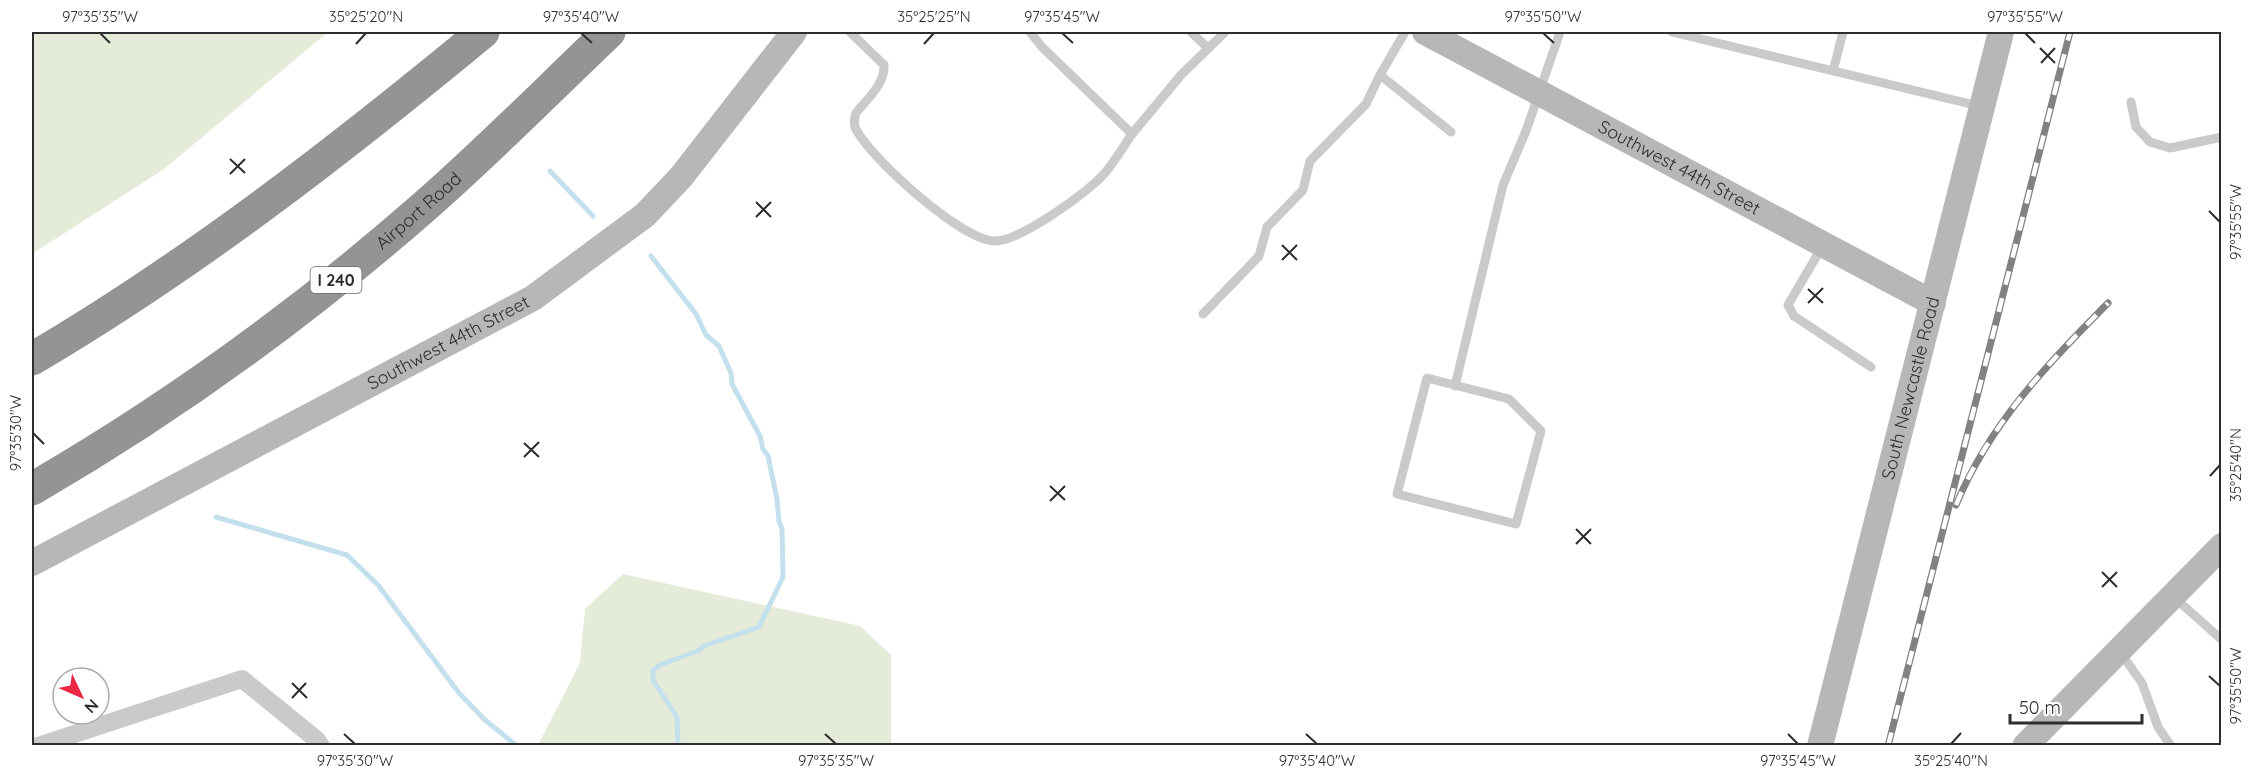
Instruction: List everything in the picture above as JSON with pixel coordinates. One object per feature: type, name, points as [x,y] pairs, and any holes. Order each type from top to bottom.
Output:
[{"type":"highway","points":[[32,359],[165,275],[296,181],[397,103],[483,32]]},
{"type":"highway","name":"Airport Road","points":[[32,489],[185,394],[274,330],[361,261],[426,205],[609,32]]},
{"type":"street","name":"Southwest 44th Street","points":[[32,563],[533,298],[645,214],[681,177],[794,32]]},
{"type":"street","name":"Southwest 44th Street","points":[[1425,32],[1933,303]]},
{"type":"street","name":"South Newcastle Road","points":[[1820,746],[2001,32]]},
{"type":"street","points":[[2025,746],[2222,546]]},
{"type":"street","points":[[38,746],[242,679],[317,740],[321,746]]},
{"type":"lane","points":[[850,32],[884,65],[885,73],[882,80],[856,113],[854,120],[856,129],[872,153],[944,216],[973,236],[996,242],[1042,221],[1102,176],[1132,134],[1181,75],[1225,32]]},
{"type":"lane","points":[[1030,32],[1042,47],[1132,134]]},
{"type":"lane","points":[[1191,32],[1208,48]]},
{"type":"lane","points":[[1203,314],[1259,256],[1267,228],[1303,190],[1310,161],[1366,104],[1405,32]]},
{"type":"lane","points":[[1455,386],[1503,185],[1526,131],[1560,32]]},
{"type":"lane","points":[[1672,32],[1982,107]]},
{"type":"lane","points":[[1833,70],[1843,32]]},
{"type":"lane","points":[[1380,75],[1451,132]]},
{"type":"lane","points":[[2131,102],[2136,127],[2150,142],[2170,148],[2222,137]]},
{"type":"lane","points":[[1824,245],[1788,305],[1794,316],[1871,367]]},
{"type":"lane","points":[[1427,378],[1455,386],[1509,399],[1540,431],[1516,524],[1397,494],[1427,378]]},
{"type":"lane","points":[[2172,596],[2222,640]]},
{"type":"lane","points":[[2118,650],[2142,682],[2158,727],[2171,746]]},
{"type":"green space","points":[[32,32],[328,32],[164,169],[32,254]]},
{"type":"green space","points":[[623,574],[860,626],[891,655],[891,745],[538,745],[580,663],[585,609]]},
{"type":"waterway","points":[[550,171],[593,216]]},
{"type":"waterway","points":[[651,256],[696,314],[706,335],[719,346],[731,373],[732,384],[768,456],[782,529],[783,577],[759,627],[704,646],[700,650],[660,665],[653,670],[653,680],[677,717],[678,746]]},
{"type":"waterway","points":[[216,517],[347,555],[378,585],[459,693],[485,720],[517,746]]},
{"type":"railway","points":[[1888,746],[2070,32]]},
{"type":"railway","points":[[1956,505],[1985,448],[2003,422],[2042,373],[2108,303]]}]
